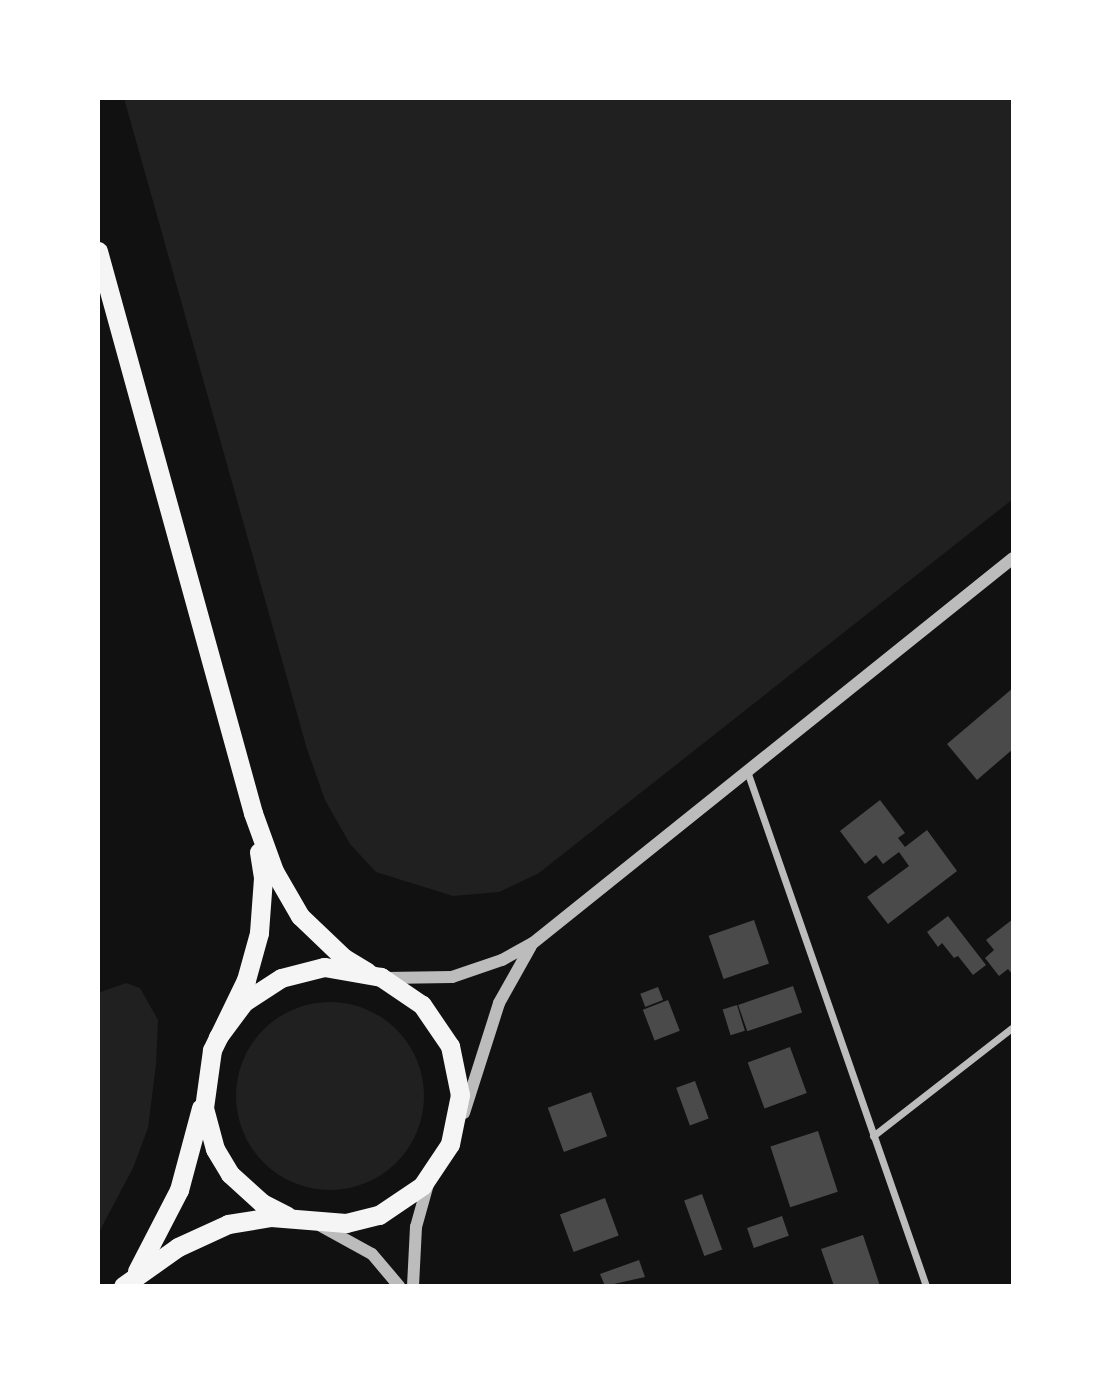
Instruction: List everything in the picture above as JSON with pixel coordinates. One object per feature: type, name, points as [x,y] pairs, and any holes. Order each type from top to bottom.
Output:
[{"type":"highway","points":[[98,251],[253,813],[274,871],[300,916],[344,958],[422,1005],[450,1046],[460,1095],[450,1144],[434,1173],[409,1198],[379,1215],[346,1223],[271,1217],[228,1224],[196,1237],[129,1281]]},
{"type":"highway","points":[[129,1281],[179,1189],[218,1037],[246,980],[259,933],[263,878],[253,813]]},
{"type":"highway","points":[[218,1037],[244,1002],[281,978],[324,967],[374,975]]},
{"type":"highway","points":[[204,1093],[210,1136],[230,1174],[262,1203],[306,1221]]},
{"type":"street","points":[[374,975],[452,977],[502,960],[533,943],[746,768],[1013,558]]},
{"type":"street","points":[[746,768],[926,1286]]},
{"type":"street","points":[[450,1144],[499,1003],[533,943]]},
{"type":"street","points":[[873,1136],[1013,1027]]},
{"type":"street","points":[[413,1286],[416,1227],[434,1173]]},
{"type":"street","points":[[306,1221],[356,1242],[387,1269],[399,1286]]},
{"type":"shaded area","points":[[124,98],[1013,98],[1013,499],[539,873],[499,892],[453,896],[376,872],[350,844],[325,800],[307,749]]},
{"type":"shaded area","points":[[126,983],[140,988],[158,1020],[156,1064],[148,1128],[133,1168],[98,1234],[98,993]]},
{"type":"shaded area","points":[[330,1002],[366,1009],[396,1030],[417,1060],[424,1096],[417,1132],[396,1162],[366,1183],[330,1190],[294,1183],[264,1162],[243,1132],[236,1096],[243,1060],[264,1030],[294,1009]]},
{"type":"building","points":[[1013,688],[1013,749],[977,780],[947,744]]},
{"type":"building","points":[[880,800],[905,833],[898,838],[905,847],[927,830],[957,871],[888,924],[867,897],[909,866],[899,852],[883,864],[876,855],[865,864],[840,831]]},
{"type":"building","points":[[948,916],[986,965],[973,975],[958,956],[954,958],[942,943],[938,947],[927,932]]},
{"type":"building","points":[[1013,919],[1013,975],[1008,969],[999,976],[985,958],[994,950],[986,940]]},
{"type":"building","points":[[754,920],[769,963],[724,979],[709,936]]},
{"type":"building","points":[[793,986],[802,1012],[747,1031],[738,1005]]},
{"type":"building","points":[[658,987],[663,1000],[645,1007],[640,994]]},
{"type":"building","points":[[668,1000],[680,1031],[655,1040],[643,1010]]},
{"type":"building","points":[[737,1005],[745,1031],[731,1035],[723,1009]]},
{"type":"building","points":[[790,1047],[807,1093],[764,1108],[748,1062]]},
{"type":"building","points":[[695,1081],[709,1119],[690,1125],[676,1088]]},
{"type":"building","points":[[591,1092],[607,1136],[564,1152],[548,1108]]},
{"type":"building","points":[[818,1131],[838,1192],[790,1207],[770,1146]]},
{"type":"building","points":[[702,1194],[722,1249],[704,1256],[684,1200]]},
{"type":"building","points":[[605,1198],[619,1236],[574,1252],[560,1214]]},
{"type":"building","points":[[782,1216],[789,1236],[754,1248],[747,1228]]},
{"type":"building","points":[[863,1235],[880,1286],[834,1286],[821,1249]]},
{"type":"building","points":[[639,1260],[645,1277],[605,1286],[600,1274]]}]
